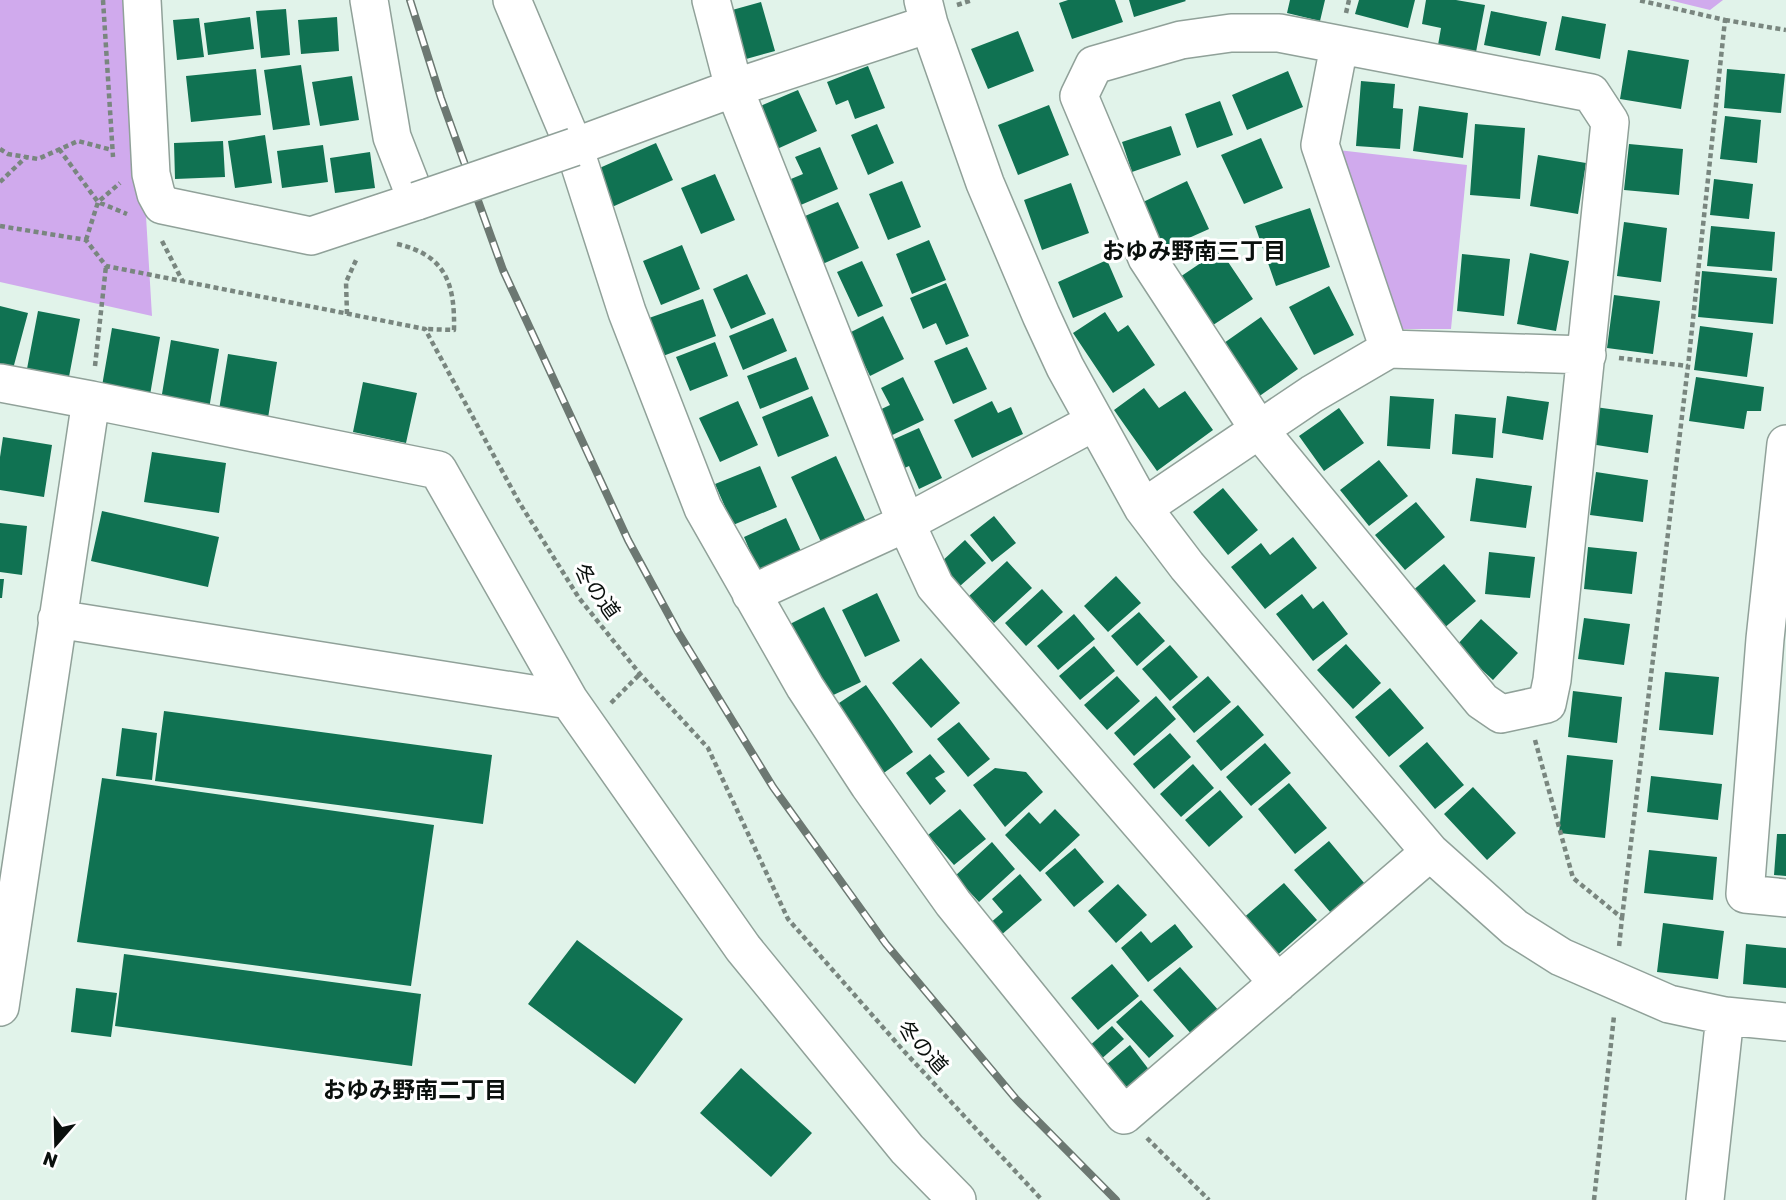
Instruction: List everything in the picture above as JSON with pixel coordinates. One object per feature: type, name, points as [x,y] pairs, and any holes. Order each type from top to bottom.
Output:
[{"type":"street","points":[[142,0],[151,174],[162,205],[312,236],[574,147],[734,89],[926,12],[985,183],[1041,315],[1094,422],[1143,508],[1187,566],[1430,852],[1515,928],[1561,957],[1669,1004],[1725,1016],[1786,1022]]},
{"type":"street","points":[[369,0],[392,137],[417,201]]},
{"type":"street","points":[[512,0],[574,147],[626,312],[703,508],[804,687],[869,785],[953,902],[1124,1115],[1430,852]]},
{"type":"street","points":[[711,0],[734,89],[906,523],[935,586],[1278,983]]},
{"type":"street","points":[[1231,33],[1279,33],[1339,46],[1591,93],[1610,122],[1548,704],[1501,714],[1482,701],[1260,431],[1147,258],[1079,96],[1094,65],[1181,40],[1231,33]]},
{"type":"street","points":[[1339,46],[1320,145],[1389,349]]},
{"type":"street","points":[[1143,508],[1312,394],[1389,349],[1587,355]]},
{"type":"street","points":[[0,383],[438,470],[569,700],[743,947],[907,1149],[957,1200]]},
{"type":"street","points":[[0,1007],[3,968],[91,400]]},
{"type":"street","points":[[751,594],[906,523],[1094,422]]},
{"type":"street","points":[[1786,444],[1776,640],[1745,894],[1786,898]]},
{"type":"street","points":[[57,619],[569,700]]},
{"type":"street","points":[[1706,1200],[1725,1016]]},
{"type":"path","points":[[0,149],[8,154],[38,159],[78,142],[112,150],[103,0]]},
{"type":"path","points":[[1638,0],[1725,20],[1786,30]]},
{"type":"path","points":[[1618,959],[1688,366],[1725,20]]},
{"type":"path","points":[[59,149],[98,202],[131,216]]},
{"type":"path","points":[[0,182],[26,157]]},
{"type":"path","points":[[86,240],[98,202],[126,178]]},
{"type":"path","points":[[0,226],[86,240],[106,266],[425,329],[454,330],[455,301],[451,285],[431,257],[400,244],[392,244]]},
{"type":"path","points":[[347,314],[346,282],[355,258],[365,254]]},
{"type":"path","points":[[91,400],[106,266]]},
{"type":"path","name":"冬の道","points":[[425,329],[519,502],[579,598],[640,674],[708,748],[788,919],[902,1049],[1042,1200]]},
{"type":"path","points":[[1587,355],[1688,366]]},
{"type":"path","points":[[1526,708],[1573,878],[1622,918]]},
{"type":"path","points":[[1594,1200],[1614,1015]]},
{"type":"path","points":[[1124,1115],[1209,1200]]},
{"type":"shaded area","points":[[0,0],[133,0],[152,316],[0,282]]},
{"type":"shaded area","points":[[1669,0],[1723,0],[1710,10]]},
{"type":"shaded area","points":[[1338,150],[1467,165],[1451,329],[1397,329]]},
{"type":"building","points":[[1068,0],[1115,0],[1123,22],[1072,39],[1059,3]]},
{"type":"building","points":[[1129,0],[1185,0],[1186,1],[1134,17]]},
{"type":"building","points":[[1290,0],[1325,0],[1320,21],[1287,13]]},
{"type":"building","points":[[1359,0],[1415,0],[1408,28],[1355,14]]},
{"type":"building","points":[[1426,0],[1456,0],[1485,5],[1476,52],[1438,45],[1441,28],[1422,24]]},
{"type":"building","points":[[761,2],[775,51],[739,61],[725,12]]},
{"type":"building","points":[[286,9],[290,55],[261,58],[256,11]]},
{"type":"building","points":[[1491,11],[1547,22],[1540,56],[1484,45]]},
{"type":"building","points":[[1562,16],[1606,24],[1600,59],[1555,50]]},
{"type":"building","points":[[250,17],[254,49],[208,55],[204,23]]},
{"type":"building","points":[[337,17],[339,51],[301,54],[298,20]]},
{"type":"building","points":[[199,18],[204,57],[177,60],[173,20]]},
{"type":"building","points":[[1018,31],[1034,71],[988,89],[971,49]]},
{"type":"building","points":[[1628,50],[1689,60],[1681,109],[1620,99]]},
{"type":"building","points":[[301,65],[310,125],[273,130],[264,70]]},
{"type":"building","points":[[868,66],[885,108],[855,119],[848,100],[836,105],[827,82]]},
{"type":"building","points":[[256,69],[261,115],[191,122],[186,76]]},
{"type":"building","points":[[1727,69],[1785,74],[1781,113],[1724,108]]},
{"type":"building","points":[[1288,71],[1303,107],[1247,130],[1232,95]]},
{"type":"building","points":[[352,76],[359,120],[320,126],[312,82]]},
{"type":"building","points":[[1361,81],[1395,84],[1393,108],[1403,109],[1400,149],[1356,146]]},
{"type":"building","points":[[798,90],[817,131],[777,149],[758,107]]},
{"type":"building","points":[[1220,101],[1233,135],[1197,148],[1185,114]]},
{"type":"building","points":[[1049,105],[1069,155],[1018,175],[998,125]]},
{"type":"building","points":[[1419,106],[1468,113],[1463,158],[1413,151]]},
{"type":"building","points":[[1725,116],[1761,120],[1757,163],[1720,159]]},
{"type":"building","points":[[877,124],[894,163],[868,175],[851,135]]},
{"type":"building","points":[[1475,124],[1525,128],[1520,199],[1470,195]]},
{"type":"building","points":[[1171,126],[1181,155],[1132,172],[1122,142]]},
{"type":"building","points":[[265,135],[272,183],[235,188],[228,141]]},
{"type":"building","points":[[1261,138],[1283,188],[1244,204],[1221,155]]},
{"type":"building","points":[[223,141],[225,177],[175,179],[174,143]]},
{"type":"building","points":[[656,143],[673,180],[612,207],[595,170]]},
{"type":"building","points":[[1629,144],[1683,149],[1679,195],[1624,190]]},
{"type":"building","points":[[323,145],[328,182],[282,188],[277,151]]},
{"type":"building","points":[[820,147],[838,189],[796,207],[786,181],[803,174],[795,157]]},
{"type":"building","points":[[370,152],[375,188],[335,193],[330,158]]},
{"type":"building","points":[[1538,155],[1586,163],[1578,214],[1530,206]]},
{"type":"building","points":[[715,174],[735,220],[701,234],[681,188]]},
{"type":"building","points":[[1714,179],[1753,184],[1749,219],[1710,215]]},
{"type":"building","points":[[902,181],[921,227],[888,240],[869,194]]},
{"type":"building","points":[[1187,181],[1209,229],[1162,250],[1141,203]]},
{"type":"building","points":[[1071,183],[1089,233],[1042,250],[1024,200]]},
{"type":"building","points":[[838,202],[859,248],[818,266],[798,219]]},
{"type":"building","points":[[1310,208],[1330,267],[1276,286],[1255,226]]},
{"type":"building","points":[[1624,222],[1667,228],[1661,282],[1617,276]]},
{"type":"building","points":[[1711,226],[1775,232],[1772,271],[1707,266]]},
{"type":"building","points":[[929,240],[946,280],[912,294],[896,254]]},
{"type":"building","points":[[682,245],[700,289],[661,305],[643,261]]},
{"type":"building","points":[[1220,250],[1253,299],[1210,327],[1177,279]]},
{"type":"building","points":[[1530,253],[1569,261],[1556,331],[1517,324]]},
{"type":"building","points":[[1462,254],[1510,259],[1504,316],[1457,311]]},
{"type":"building","points":[[1107,260],[1123,297],[1073,318],[1058,282]]},
{"type":"building","points":[[862,261],[883,306],[858,317],[837,272]]},
{"type":"building","points":[[1702,271],[1777,278],[1773,324],[1698,317]]},
{"type":"building","points":[[747,274],[766,314],[731,329],[713,289]]},
{"type":"building","points":[[946,283],[969,336],[946,345],[936,323],[923,329],[910,298]]},
{"type":"building","points":[[1329,286],[1354,335],[1314,355],[1289,307]]},
{"type":"building","points":[[1614,295],[1660,301],[1653,354],[1607,348]]},
{"type":"building","points":[[703,299],[716,336],[663,356],[649,318]]},
{"type":"building","points":[[0,306],[28,313],[10,380],[0,377]]},
{"type":"building","points":[[38,311],[80,319],[68,382],[26,374]]},
{"type":"building","points":[[1105,312],[1118,332],[1128,325],[1155,365],[1113,393],[1073,333]]},
{"type":"building","points":[[883,316],[904,359],[870,376],[849,333]]},
{"type":"building","points":[[1261,317],[1298,369],[1251,402],[1214,350]]},
{"type":"building","points":[[773,318],[787,351],[743,370],[729,336]]},
{"type":"building","points":[[1700,326],[1753,333],[1747,377],[1694,370]]},
{"type":"building","points":[[112,328],[160,337],[150,395],[102,386]]},
{"type":"building","points":[[171,340],[219,349],[209,409],[161,400]]},
{"type":"building","points":[[715,342],[728,376],[690,391],[676,357]]},
{"type":"building","points":[[967,347],[987,389],[953,404],[934,361]]},
{"type":"building","points":[[228,354],[277,362],[268,418],[219,410]]},
{"type":"building","points":[[796,357],[809,389],[760,409],[747,376]]},
{"type":"building","points":[[903,377],[924,420],[886,438],[873,413],[890,405],[881,388]]},
{"type":"building","points":[[1696,377],[1764,387],[1761,411],[1747,411],[1744,429],[1689,421]]},
{"type":"building","points":[[363,382],[417,393],[406,443],[353,432]]},
{"type":"building","points":[[1144,388],[1159,408],[1185,391],[1213,430],[1157,471],[1114,410]]},
{"type":"building","points":[[812,396],[829,436],[778,457],[762,417]]},
{"type":"building","points":[[1390,396],[1434,399],[1430,449],[1387,446]]},
{"type":"building","points":[[1507,396],[1549,402],[1543,440],[1502,433]]},
{"type":"building","points":[[738,401],[758,445],[720,462],[699,418]]},
{"type":"building","points":[[992,401],[998,413],[1011,407],[1023,434],[972,458],[954,420]]},
{"type":"building","points":[[1595,407],[1653,415],[1648,453],[1590,444]]},
{"type":"building","points":[[1339,408],[1364,443],[1324,471],[1299,436]]},
{"type":"building","points":[[1455,414],[1496,418],[1493,458],[1452,454]]},
{"type":"building","points":[[919,428],[942,478],[919,489],[909,466],[896,472],[883,444]]},
{"type":"building","points":[[3,437],[52,445],[44,497],[0,490]]},
{"type":"building","points":[[152,452],[226,463],[219,513],[144,502]]},
{"type":"building","points":[[836,456],[867,524],[822,544],[791,477]]},
{"type":"building","points":[[1379,460],[1408,496],[1369,526],[1340,490]]},
{"type":"building","points":[[760,466],[777,507],[733,525],[715,484]]},
{"type":"building","points":[[1596,472],[1648,480],[1643,522],[1590,515]]},
{"type":"building","points":[[1476,478],[1532,486],[1526,528],[1470,521]]},
{"type":"building","points":[[1223,488],[1258,530],[1228,555],[1193,512]]},
{"type":"building","points":[[1416,502],[1445,537],[1405,570],[1375,535]]},
{"type":"building","points":[[102,511],[219,537],[208,587],[91,561]]},
{"type":"building","points":[[994,516],[1016,543],[992,562],[970,535]]},
{"type":"building","points":[[786,518],[805,560],[762,579],[744,537]]},
{"type":"building","points":[[0,523],[27,526],[22,575],[0,572]]},
{"type":"building","points":[[1293,537],[1317,568],[1265,609],[1231,567],[1261,543],[1270,555]]},
{"type":"building","points":[[965,540],[986,563],[960,586],[940,563]]},
{"type":"building","points":[[1588,547],[1637,552],[1632,594],[1584,589]]},
{"type":"building","points":[[1489,552],[1535,557],[1530,598],[1485,594]]},
{"type":"building","points":[[1007,561],[1032,588],[994,623],[969,596]]},
{"type":"building","points":[[1444,564],[1476,601],[1443,629],[1411,592]]},
{"type":"building","points":[[1116,576],[1141,603],[1108,632],[1084,606]]},
{"type":"building","points":[[0,579],[4,579],[2,598],[0,598]]},
{"type":"building","points":[[1042,589],[1063,612],[1026,646],[1005,623]]},
{"type":"building","points":[[877,593],[900,641],[865,657],[842,610]]},
{"type":"building","points":[[1302,594],[1313,609],[1323,601],[1348,634],[1313,661],[1276,614]]},
{"type":"building","points":[[824,607],[861,682],[827,698],[790,624]]},
{"type":"building","points":[[1139,612],[1165,641],[1137,666],[1111,636]]},
{"type":"building","points":[[1074,614],[1095,639],[1058,670],[1037,646]]},
{"type":"building","points":[[1584,618],[1630,624],[1624,665],[1578,659]]},
{"type":"building","points":[[1481,619],[1518,653],[1493,680],[1456,646]]},
{"type":"building","points":[[1346,644],[1381,683],[1353,709],[1317,670]]},
{"type":"building","points":[[1170,645],[1198,677],[1170,701],[1142,669]]},
{"type":"building","points":[[1094,646],[1115,671],[1080,700],[1059,676]]},
{"type":"building","points":[[921,658],[960,703],[931,728],[892,683]]},
{"type":"building","points":[[1665,672],[1719,677],[1713,735],[1659,730]]},
{"type":"building","points":[[1117,676],[1140,701],[1107,730],[1084,705]]},
{"type":"building","points":[[1208,676],[1231,702],[1194,733],[1172,707]]},
{"type":"building","points":[[866,685],[913,752],[881,775],[833,707]]},
{"type":"building","points":[[1390,688],[1424,728],[1389,757],[1355,717]]},
{"type":"building","points":[[1573,691],[1622,697],[1617,743],[1568,737]]},
{"type":"building","points":[[1156,696],[1176,719],[1134,756],[1114,733]]},
{"type":"building","points":[[1238,705],[1264,735],[1221,771],[1196,741]]},
{"type":"building","points":[[164,711],[492,755],[483,824],[155,781]]},
{"type":"building","points":[[959,722],[990,759],[968,777],[937,739]]},
{"type":"building","points":[[122,728],[157,733],[152,780],[116,776]]},
{"type":"building","points":[[1170,733],[1191,757],[1154,789],[1133,764]]},
{"type":"building","points":[[1427,742],[1464,785],[1435,809],[1399,766]]},
{"type":"building","points":[[1265,743],[1291,773],[1251,806],[1226,777]]},
{"type":"building","points":[[930,754],[945,772],[935,778],[946,791],[930,805],[906,773]]},
{"type":"building","points":[[1567,755],[1613,760],[1605,838],[1559,833]]},
{"type":"building","points":[[1193,764],[1214,788],[1181,817],[1160,794]]},
{"type":"building","points":[[995,768],[1026,772],[1043,792],[1005,827],[973,785]]},
{"type":"building","points":[[1651,776],[1722,784],[1718,820],[1647,812]]},
{"type":"building","points":[[102,778],[434,825],[411,986],[77,942]]},
{"type":"building","points":[[1289,783],[1327,828],[1295,854],[1258,809]]},
{"type":"building","points":[[1473,787],[1516,833],[1487,860],[1444,814]]},
{"type":"building","points":[[1220,790],[1243,817],[1209,847],[1185,820]]},
{"type":"building","points":[[960,809],[986,839],[954,865],[928,835]]},
{"type":"building","points":[[1055,809],[1080,835],[1040,872],[1005,835],[1029,812],[1040,824]]},
{"type":"building","points":[[1777,834],[1786,834],[1786,876],[1774,875]]},
{"type":"building","points":[[1329,841],[1365,884],[1331,913],[1294,870]]},
{"type":"building","points":[[992,842],[1015,869],[979,902],[955,876]]},
{"type":"building","points":[[1075,848],[1104,882],[1074,907],[1045,873]]},
{"type":"building","points":[[1649,850],[1717,857],[1713,900],[1644,893]]},
{"type":"building","points":[[1020,874],[1042,900],[1000,936],[989,924],[1003,912],[992,899]]},
{"type":"building","points":[[1284,883],[1317,920],[1274,958],[1241,920]]},
{"type":"building","points":[[1118,884],[1147,915],[1116,943],[1088,911]]},
{"type":"building","points":[[1663,923],[1724,931],[1718,979],[1657,972]]},
{"type":"building","points":[[1175,924],[1193,947],[1148,982],[1121,948],[1141,931],[1151,943]]},
{"type":"building","points":[[577,940],[683,1019],[635,1084],[528,1004]]},
{"type":"building","points":[[1746,944],[1786,948],[1786,988],[1743,984]]},
{"type":"building","points":[[124,954],[421,994],[412,1066],[115,1026]]},
{"type":"building","points":[[1112,964],[1139,996],[1098,1030],[1071,998]]},
{"type":"building","points":[[1180,967],[1220,1012],[1193,1036],[1153,990]]},
{"type":"building","points":[[76,988],[117,993],[111,1037],[71,1032]]},
{"type":"building","points":[[1141,1000],[1174,1036],[1149,1058],[1116,1022]]},
{"type":"building","points":[[1112,1026],[1124,1039],[1099,1061],[1087,1048]]},
{"type":"building","points":[[1130,1045],[1150,1071],[1127,1090],[1106,1065]]},
{"type":"building","points":[[741,1068],[812,1133],[771,1177],[700,1113]]},
{"type":"railway","points":[[410,0],[441,98],[503,270],[628,540],[678,632],[773,787],[886,944],[1016,1099],[1116,1200]]},
{"type":"district","name":"おゆみ野南三丁目","points":[[1194,251]]},
{"type":"district","name":"おゆみ野南二丁目","points":[[415,1090]]}]
